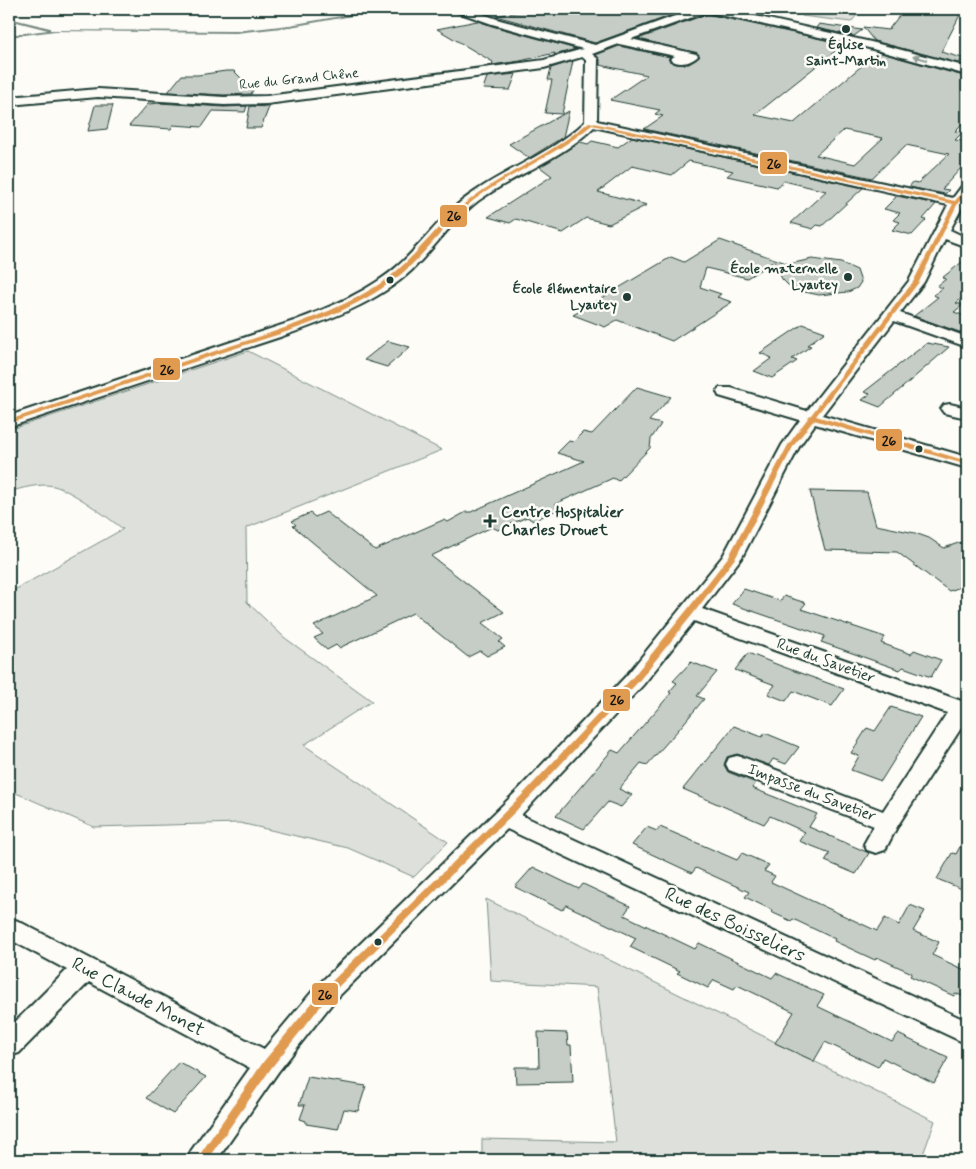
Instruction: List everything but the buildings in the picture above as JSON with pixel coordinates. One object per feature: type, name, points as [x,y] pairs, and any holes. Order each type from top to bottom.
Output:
[{"type":"street","points":[[9,422],[258,339],[352,302],[382,285],[408,265],[443,224],[473,198],[577,137],[591,123],[592,59],[588,50],[459,9]]},
{"type":"street","name":"Rue du Grand Chêne","points":[[12,101],[98,93],[224,101],[267,100],[534,66],[566,60],[588,50],[704,9]]},
{"type":"street","points":[[710,9],[872,45],[967,71]]},
{"type":"street","points":[[617,40],[692,56],[684,60],[676,60]]},
{"type":"street","points":[[591,123],[956,203]]},
{"type":"street","points":[[201,1160],[268,1064],[325,994],[527,795],[635,680],[690,612],[732,557],[791,446],[916,282],[956,203],[967,190]]},
{"type":"street","points":[[942,232],[967,243]]},
{"type":"street","points":[[892,315],[967,342]]},
{"type":"street","points":[[725,392],[967,463]]},
{"type":"street","points":[[950,408],[967,413]]},
{"type":"street","name":"Rue du Savetier","points":[[690,612],[964,710],[888,822],[876,844]]},
{"type":"street","name":"Impasse du Savetier","points":[[737,764],[888,822]]},
{"type":"street","name":"Rue des Boisseliers","points":[[504,817],[967,1034]]},
{"type":"street","name":"Rue Claude Monet","points":[[9,928],[268,1064]]},
{"type":"street","points":[[9,1045],[86,969]]},
{"type":"shaded area","points":[[806,9],[862,9],[851,22],[802,16]]},
{"type":"shaded area","points":[[248,351],[442,450],[246,528],[247,602],[285,638],[372,701],[304,745],[448,842],[414,877],[348,848],[240,823],[94,827],[9,790],[9,593],[123,529],[80,499],[54,486],[37,486],[9,492],[9,430]]},
{"type":"shaded area","points":[[486,899],[935,1121],[921,1160],[482,1160],[482,1139],[616,1142],[597,987],[491,981]]},
{"type":"waterway","points":[[9,36],[55,30],[236,32],[290,26],[376,9]]},
{"type":"waterway","points":[[9,19],[49,29]]},
{"type":"transit line","name":"26","points":[[591,123],[956,203]]},
{"type":"transit line","name":"26","points":[[9,422],[278,332],[345,306],[377,288],[406,267],[446,223],[473,199],[563,145],[591,123]]},
{"type":"transit line","name":"26","points":[[201,1160],[268,1064],[325,994],[527,795],[635,680],[690,612],[732,557],[791,445],[916,282],[956,203],[967,189]]},
{"type":"transit line","name":"26","points":[[811,417],[967,463]]},
{"type":"place","name":"Église Saint-Martin","points":[[846,29]]},
{"type":"place","name":"École maternelle Lyautey","points":[[848,277]]},
{"type":"place","name":"École élémentaire Lyautey","points":[[627,297]]},
{"type":"place","name":"Centre Hospitalier Charles Drouet","points":[[490,521]]}]
